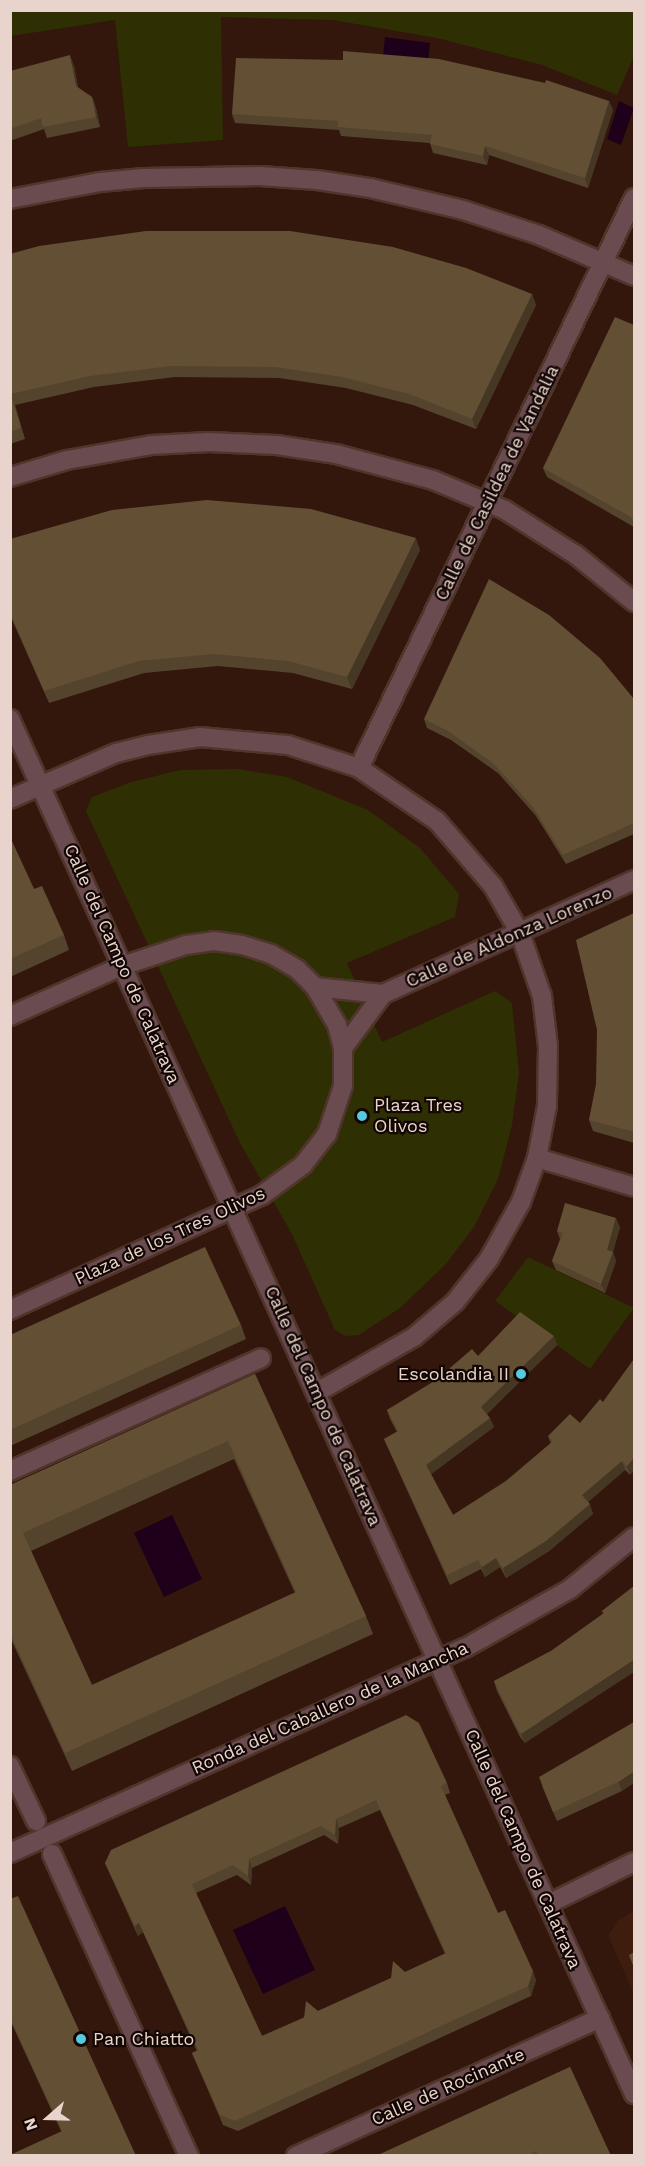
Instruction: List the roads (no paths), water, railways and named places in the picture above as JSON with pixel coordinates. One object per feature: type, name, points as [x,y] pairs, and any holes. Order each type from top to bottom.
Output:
[{"type":"street","points":[[10,199],[100,182],[144,178],[220,176],[317,180],[370,188],[463,210],[603,260],[634,276]]},
{"type":"street","name":"Calle de Casildea de Vandalia","points":[[359,768],[634,198]]},
{"type":"street","points":[[10,477],[67,460],[152,446],[209,442],[266,444],[386,466],[488,502],[576,555],[634,602]]},
{"type":"street","name":"Calle del Campo de Calatrava","points":[[10,719],[634,2094]]},
{"type":"street","points":[[10,799],[116,753],[200,737],[288,745],[359,768],[437,821],[487,879],[520,933],[542,996],[548,1046],[548,1106],[537,1158],[501,1240],[455,1302],[414,1337],[317,1392]]},
{"type":"street","name":"Calle de Aldonza Lorenzo","points":[[343,1048],[383,994],[634,880]]},
{"type":"street","name":"Plaza de los Tres Olivos","points":[[10,1016],[122,966],[186,945],[214,941],[271,954],[297,969],[315,987],[337,1025],[343,1048],[343,1086],[327,1134],[303,1165],[262,1195],[234,1209],[10,1310]]},
{"type":"street","name":"Calle de Aldonza Lorenzo","points":[[315,987],[383,994]]},
{"type":"street","points":[[537,1158],[634,1187]]},
{"type":"street","points":[[10,1471],[261,1358]]},
{"type":"street","name":"Ronda del Caballero de la Mancha","points":[[10,1853],[438,1660],[570,1589],[634,1537]]},
{"type":"street","points":[[10,1766],[36,1821]]},
{"type":"street","points":[[52,1854],[189,2156]]},
{"type":"street","points":[[548,1904],[634,1862]]},
{"type":"street","name":"Calle de Rocinante","points":[[296,2156],[600,2018]]},
{"type":"place","name":"Plaza Tres Olivos","points":[[362,1116]]},
{"type":"place","name":"Escolandia II","points":[[521,1374]]},
{"type":"place","name":"Pan Chiatto","points":[[81,2039]]}]
